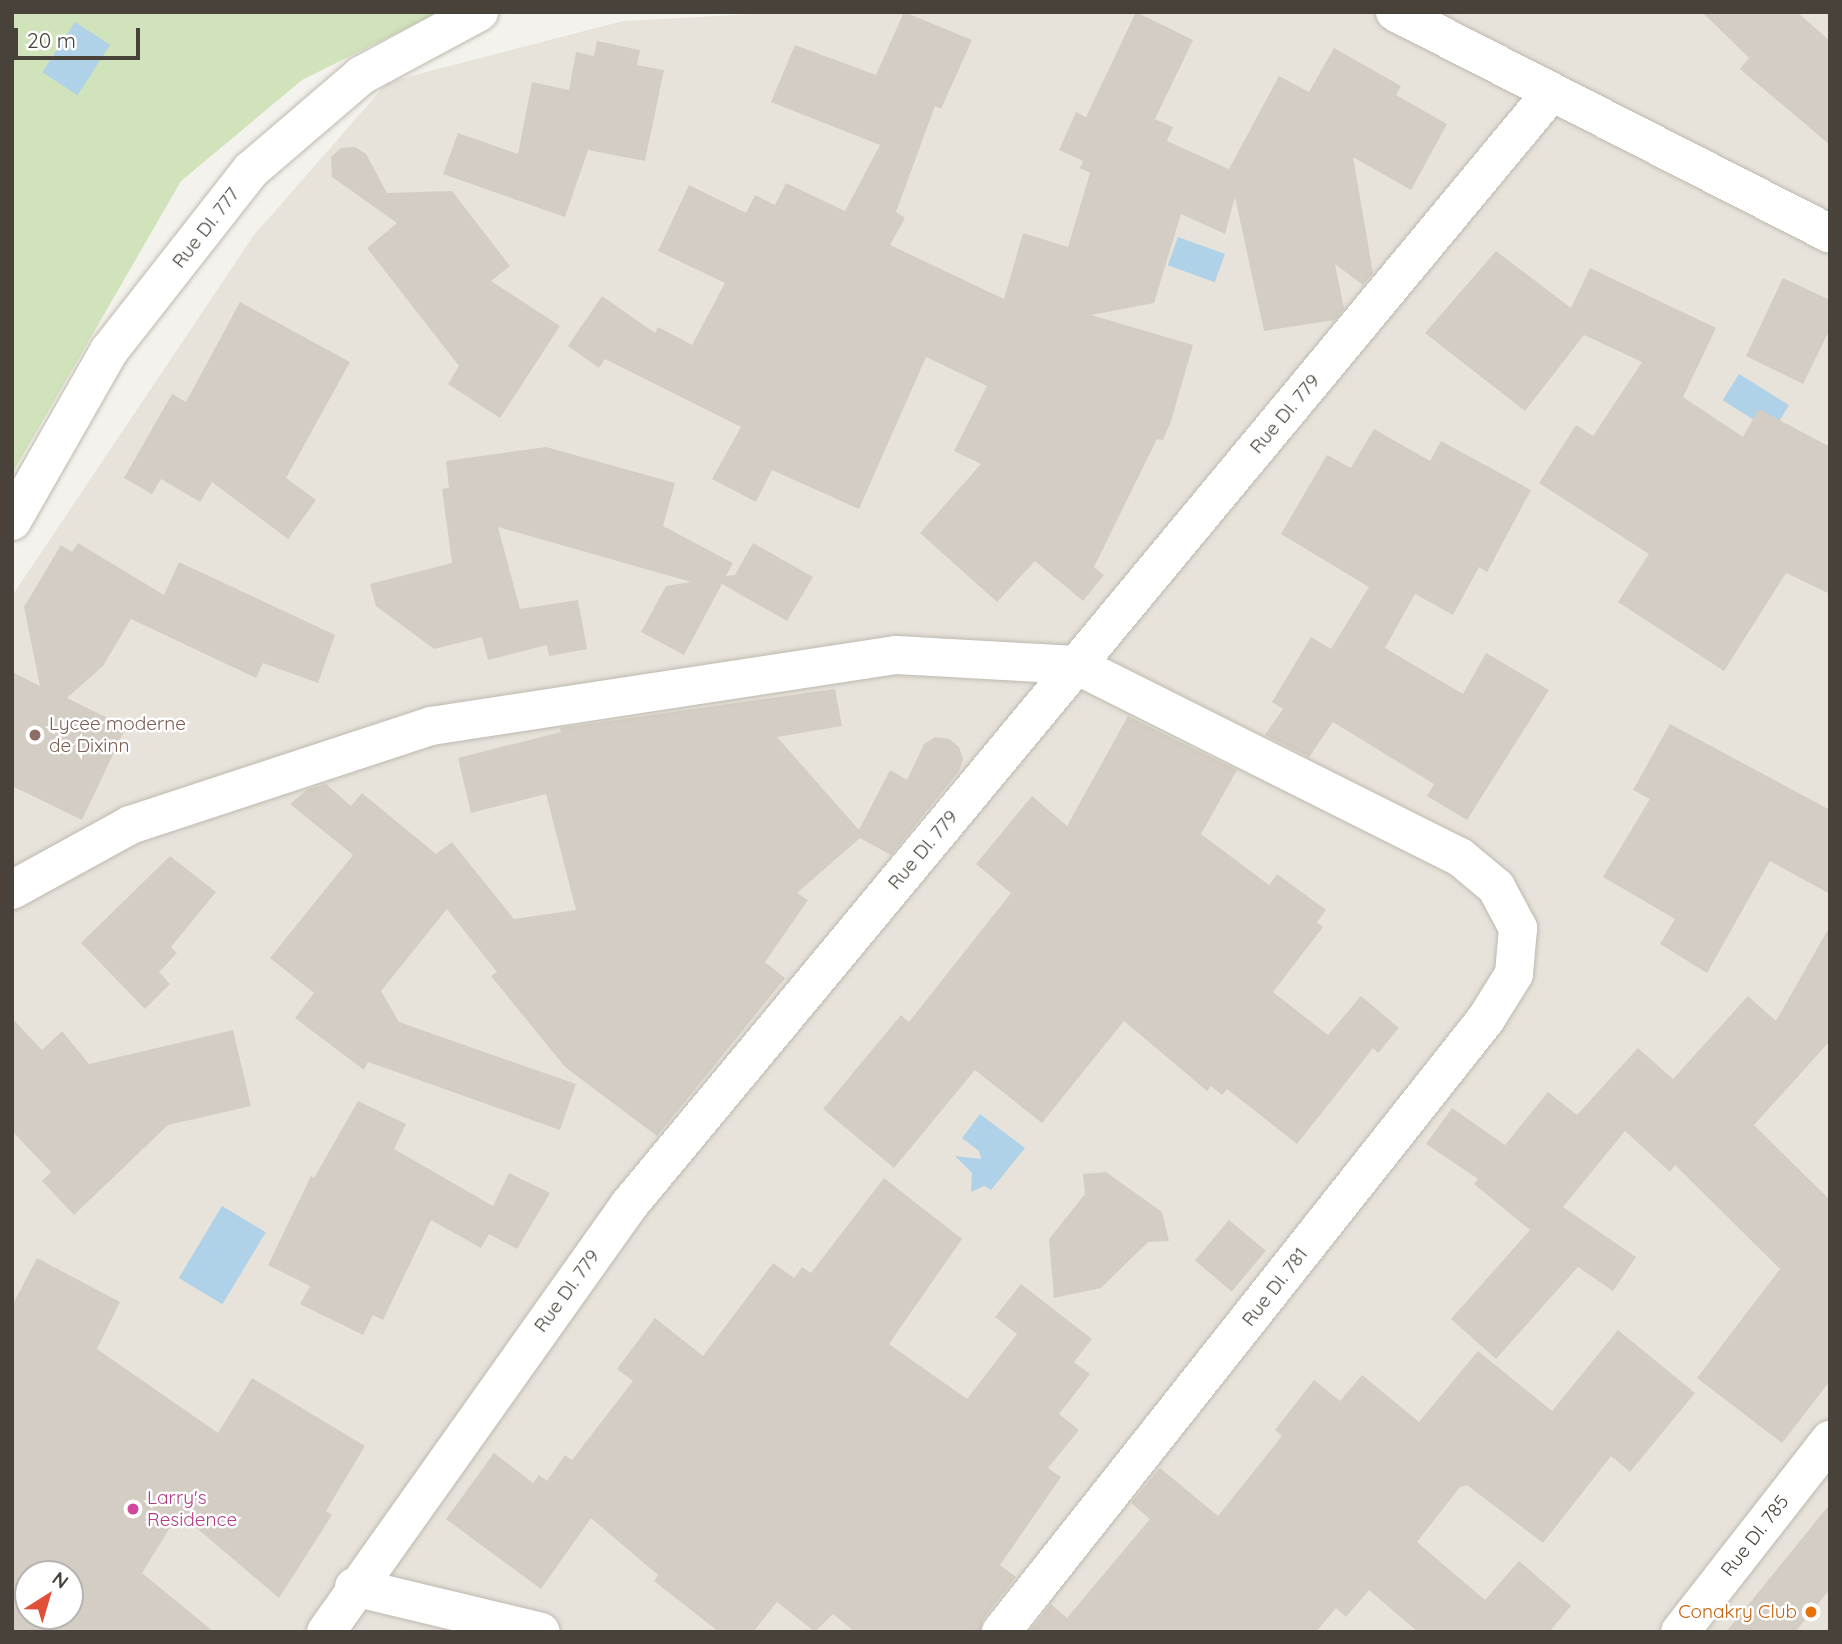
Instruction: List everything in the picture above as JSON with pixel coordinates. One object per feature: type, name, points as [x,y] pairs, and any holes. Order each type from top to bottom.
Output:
[{"type":"street","name":"Rue DI. 777","points":[[12,521],[109,351],[251,170],[362,75],[479,12]]},
{"type":"street","points":[[1395,12],[1830,234]]},
{"type":"street","name":"Rue DI. 779","points":[[326,1632],[354,1587],[629,1205],[1551,93]]},
{"type":"street","points":[[12,890],[131,825],[431,726],[896,655],[1076,666]]},
{"type":"street","name":"Rue DI. 781","points":[[1001,1632],[1486,1019],[1514,974],[1518,928],[1496,887],[1460,857],[1076,666]]},
{"type":"street","name":"Rue DI. 785","points":[[1679,1632],[1830,1440]]},
{"type":"street","points":[[354,1587],[541,1632]]},
{"type":"shaded area","points":[[793,12],[1830,12],[1830,1632],[12,1632],[12,596],[254,235],[388,82],[623,21]]},
{"type":"green space","points":[[12,12],[439,12],[302,80],[181,181],[12,474]]},
{"type":"water","points":[[75,22],[110,45],[78,95],[42,72]]},
{"type":"water","points":[[1178,237],[1225,254],[1215,282],[1168,265]]},
{"type":"water","points":[[1739,374],[1789,405],[1773,432],[1723,400]]},
{"type":"water","points":[[980,1114],[1025,1148],[991,1190],[984,1186],[971,1192],[972,1173],[955,1156],[981,1159],[979,1151],[962,1138]]},
{"type":"water","points":[[222,1206],[266,1232],[222,1304],[179,1278]]},
{"type":"building","points":[[904,12],[972,40],[941,109],[935,106],[896,212],[905,218],[890,245],[1004,299],[1023,233],[1068,247],[1090,173],[1080,168],[1083,161],[1059,150],[1076,112],[1086,117],[1136,12],[1193,40],[1155,119],[1173,127],[1167,141],[1229,169],[1279,76],[1309,92],[1334,48],[1401,86],[1396,95],[1447,124],[1411,190],[1353,157],[1373,273],[1363,285],[1335,264],[1344,309],[1335,320],[1264,331],[1235,197],[1225,234],[1181,214],[1154,303],[1091,315],[1193,345],[1163,440],[1157,439],[1094,567],[1104,575],[1083,601],[1035,561],[997,602],[920,533],[981,464],[954,451],[987,386],[926,357],[859,509],[772,470],[756,502],[712,479],[741,427],[605,359],[599,368],[568,346],[602,296],[655,333],[658,327],[692,345],[725,283],[658,251],[689,185],[746,213],[755,195],[775,205],[786,183],[845,211],[880,145],[771,102],[795,45],[876,75]]},
{"type":"building","points":[[1702,12],[1797,12],[1830,41],[1830,145],[1740,69],[1749,58]]},
{"type":"building","points":[[597,41],[640,50],[637,65],[664,70],[645,161],[588,150],[565,217],[443,174],[458,133],[518,154],[532,82],[569,90],[576,52],[594,56]]},
{"type":"building","points":[[355,147],[366,154],[387,193],[452,191],[510,266],[491,281],[560,326],[500,418],[448,384],[459,366],[367,248],[397,223],[332,177],[331,157],[341,148]]},
{"type":"building","points":[[1496,251],[1571,308],[1590,268],[1716,328],[1683,397],[1743,437],[1759,409],[1830,447],[1830,594],[1786,573],[1724,671],[1618,602],[1649,554],[1539,483],[1576,425],[1593,436],[1642,362],[1584,335],[1525,411],[1425,333]]},
{"type":"building","points":[[1783,278],[1830,300],[1830,329],[1803,384],[1746,356]]},
{"type":"building","points":[[240,302],[350,362],[286,478],[316,500],[288,539],[212,482],[200,502],[161,479],[152,494],[124,478],[172,394],[186,402]]},
{"type":"building","points":[[1374,429],[1430,461],[1441,441],[1531,490],[1487,572],[1479,567],[1453,615],[1415,594],[1385,648],[1463,694],[1486,653],[1549,690],[1467,820],[1427,796],[1434,784],[1333,722],[1309,757],[1265,735],[1283,709],[1272,702],[1311,637],[1331,649],[1369,587],[1281,534],[1327,455],[1351,468]]},
{"type":"building","points":[[546,447],[675,483],[663,526],[733,563],[726,576],[735,575],[753,543],[813,577],[787,621],[722,584],[684,655],[641,632],[666,586],[691,582],[498,527],[520,609],[578,600],[587,649],[549,656],[547,645],[488,660],[482,637],[434,649],[376,606],[370,584],[452,563],[442,489],[449,488],[446,461]]},
{"type":"building","points":[[78,543],[164,595],[179,562],[335,635],[318,683],[263,663],[256,678],[131,619],[103,666],[67,698],[126,727],[82,820],[12,786],[12,672],[40,686],[24,607],[61,545],[72,552]]},
{"type":"building","points":[[835,689],[842,726],[777,737],[859,830],[890,770],[907,780],[924,744],[935,737],[949,739],[959,747],[963,759],[959,771],[891,855],[860,838],[797,893],[808,900],[765,962],[785,978],[657,1136],[565,1067],[491,976],[497,972],[447,909],[381,991],[399,1022],[576,1084],[560,1130],[368,1062],[364,1070],[295,1018],[314,993],[270,958],[353,855],[290,804],[308,789],[326,784],[351,806],[362,793],[436,854],[452,842],[514,919],[576,910],[546,794],[471,813],[458,758],[561,732],[560,728]]},
{"type":"building","points":[[1128,716],[1237,770],[1201,834],[1269,885],[1277,874],[1326,910],[1317,922],[1323,927],[1273,992],[1328,1035],[1361,996],[1399,1028],[1378,1053],[1373,1048],[1297,1144],[1227,1089],[1222,1095],[1211,1086],[1207,1091],[1124,1021],[1042,1123],[975,1070],[894,1168],[823,1109],[901,1015],[909,1022],[1011,893],[976,864],[1032,796],[1067,826]]},
{"type":"building","points":[[1670,724],[1830,810],[1830,894],[1770,861],[1707,973],[1660,944],[1675,919],[1603,877],[1650,799],[1633,790]]},
{"type":"building","points":[[170,856],[216,892],[171,947],[177,953],[159,972],[170,984],[145,1009],[81,943]]},
{"type":"building","points":[[1830,926],[1830,1041],[1754,1125],[1830,1200],[1830,1381],[1782,1443],[1697,1378],[1780,1269],[1675,1165],[1670,1172],[1625,1131],[1563,1207],[1636,1257],[1613,1291],[1578,1267],[1496,1359],[1451,1319],[1530,1230],[1474,1184],[1478,1179],[1426,1144],[1452,1108],[1505,1145],[1548,1092],[1577,1115],[1638,1048],[1673,1079],[1748,996],[1776,1021]]},
{"type":"building","points":[[12,1018],[42,1050],[62,1031],[89,1064],[233,1030],[251,1106],[168,1125],[74,1215],[42,1181],[51,1172],[12,1131]]},
{"type":"building","points":[[358,1101],[406,1124],[394,1149],[493,1206],[509,1173],[550,1193],[517,1249],[489,1234],[481,1248],[431,1220],[383,1320],[373,1315],[363,1335],[300,1304],[310,1286],[268,1265],[311,1176],[314,1178]]},
{"type":"building","points":[[1106,1172],[1162,1212],[1169,1241],[1148,1242],[1101,1288],[1054,1298],[1049,1239],[1085,1194],[1083,1174]]},
{"type":"building","points":[[884,1178],[962,1239],[889,1344],[967,1399],[1017,1334],[995,1317],[1021,1284],[1092,1339],[1074,1362],[1090,1374],[1059,1414],[1079,1430],[1048,1468],[1061,1477],[1000,1565],[1016,1577],[984,1618],[980,1632],[855,1632],[833,1614],[815,1632],[777,1602],[753,1632],[719,1632],[654,1581],[658,1575],[591,1518],[541,1589],[446,1519],[494,1453],[533,1483],[539,1475],[547,1481],[565,1455],[572,1460],[633,1381],[617,1369],[655,1318],[703,1356],[773,1263],[794,1278],[802,1267],[811,1273]]},
{"type":"building","points":[[1229,1220],[1266,1251],[1232,1291],[1195,1261]]},
{"type":"building","points":[[37,1258],[120,1302],[97,1349],[218,1433],[252,1378],[365,1446],[326,1511],[332,1515],[279,1598],[179,1513],[142,1573],[214,1632],[12,1632],[12,1306]]},
{"type":"building","points":[[1618,1330],[1695,1393],[1630,1472],[1611,1456],[1543,1543],[1467,1485],[1460,1487],[1417,1542],[1485,1600],[1519,1561],[1571,1606],[1549,1632],[1418,1632],[1369,1590],[1346,1617],[1336,1608],[1316,1632],[1029,1632],[1051,1604],[1067,1618],[1150,1519],[1131,1503],[1160,1468],[1218,1516],[1282,1436],[1275,1430],[1314,1380],[1340,1401],[1362,1375],[1419,1422],[1478,1351],[1552,1411]]},
{"type":"building","points":[[1830,1504],[1830,1589],[1795,1632],[1726,1632]]},
{"type":"place","name":"Lycee moderne de Dixinn","points":[[35,735]]},
{"type":"place","name":"Larry's Residence","points":[[133,1509]]},
{"type":"place","name":"Conakry Club","points":[[1811,1612]]}]
